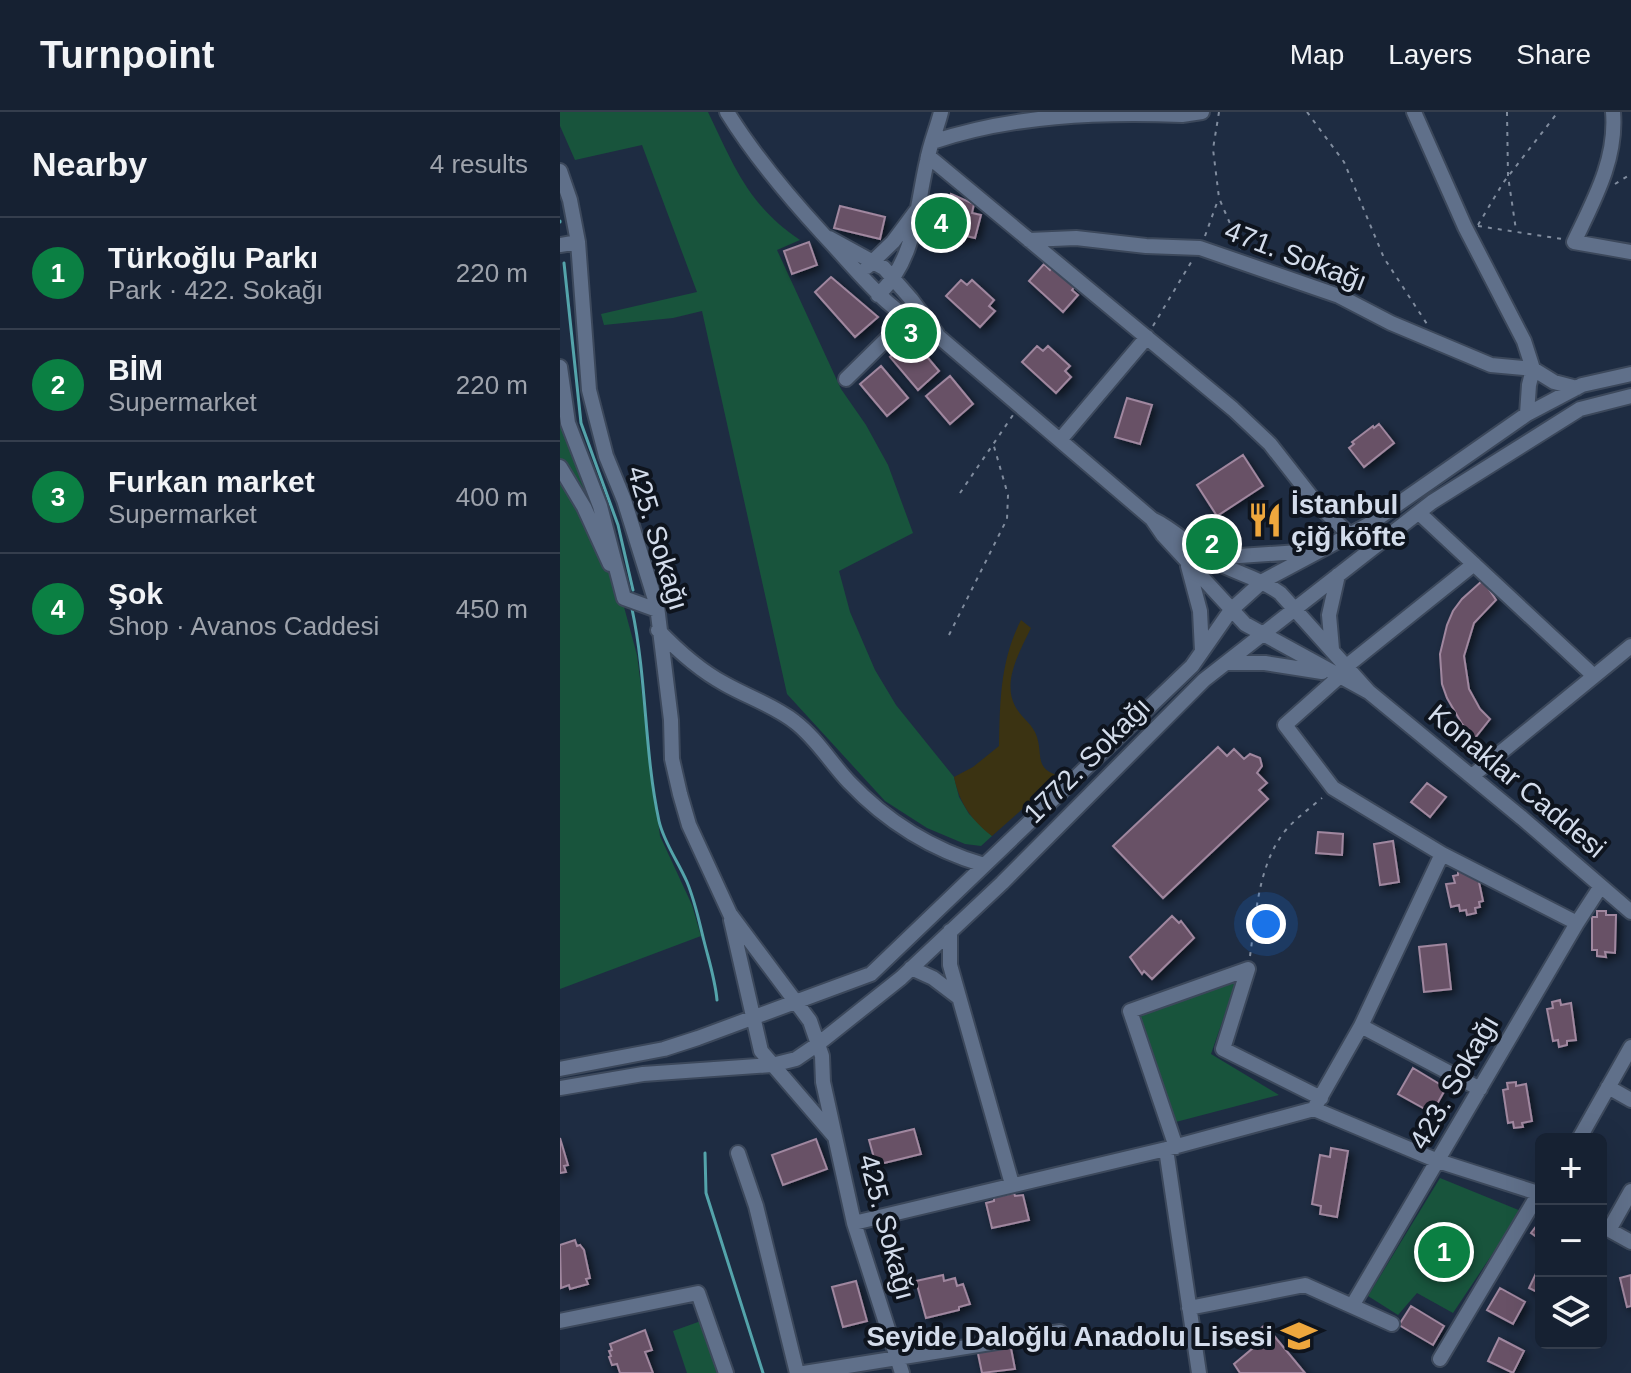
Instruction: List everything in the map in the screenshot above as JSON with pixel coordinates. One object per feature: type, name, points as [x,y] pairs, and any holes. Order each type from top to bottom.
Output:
[{"type":"street","name":"Konaklar Caddesi","points":[[727,112],[768,173],[878,295],[907,319],[938,336],[1152,519],[1245,624],[1340,671],[1369,692],[1631,912]]},
{"type":"street","points":[[878,295],[894,279],[917,224],[916,211],[941,112]]},
{"type":"street","points":[[930,149],[990,125],[1049,116],[1182,115],[1202,112]]},
{"type":"street","points":[[1414,112],[1465,227],[1520,330],[1533,369],[1527,414]]},
{"type":"street","points":[[1613,112],[1609,164],[1574,242],[1631,252]]},
{"type":"street","points":[[930,149],[1029,240],[1252,426],[1287,463],[1317,504],[1350,535]]},
{"type":"street","name":"425. Sokağı","points":[[560,171],[570,200],[578,242],[584,347],[593,411],[657,610],[671,720],[672,759],[680,794],[689,825],[730,914],[810,1021],[822,1056],[823,1082],[854,1223],[902,1373]]},
{"type":"street","points":[[859,275],[893,242],[916,211]]},
{"type":"street","name":"Konaklar Caddesi","points":[[825,236],[873,260],[894,279],[938,336]]},
{"type":"street","name":"471. Sokağı","points":[[1029,240],[1076,238],[1200,248],[1339,296],[1391,323],[1491,365],[1533,369],[1554,382],[1577,388]]},
{"type":"street","points":[[560,245],[578,242]]},
{"type":"street","points":[[846,379],[907,319]]},
{"type":"street","points":[[1060,440],[1147,337]]},
{"type":"street","points":[[560,367],[568,423],[600,506],[624,598]]},
{"type":"street","name":"1772. Sokağı","points":[[560,1069],[664,1049],[871,974],[1192,666],[1231,610],[1263,581],[1368,525],[1527,414],[1577,388],[1631,374]]},
{"type":"street","name":"1772. Sokağı","points":[[560,1088],[643,1074],[772,1065],[796,1059],[911,968],[1204,680],[1419,513],[1536,434],[1580,409],[1631,396]]},
{"type":"street","points":[[560,467],[584,507],[624,598],[657,610]]},
{"type":"street","points":[[1419,513],[1594,676]]},
{"type":"street","name":"Konaklar Caddesi","points":[[1152,519],[1168,526],[1209,558],[1263,581],[1296,609],[1332,649],[1340,671]]},
{"type":"street","points":[[1209,558],[1322,550]]},
{"type":"street","points":[[1186,561],[1200,611],[1202,654]]},
{"type":"street","points":[[1474,564],[1340,671],[1285,725],[1333,788],[1442,854],[1577,923]]},
{"type":"street","points":[[1332,649],[1329,615],[1338,575]]},
{"type":"street","points":[[658,630],[687,658],[713,677],[794,721],[851,784],[897,823],[962,859],[984,865]]},
{"type":"street","points":[[1472,776],[1631,646]]},
{"type":"street","points":[[1227,663],[1265,663],[1319,673],[1340,671]]},
{"type":"street","points":[[854,1223],[1171,1148],[1318,1103],[1361,1026],[1442,854]]},
{"type":"street","name":"423. Sokağı","points":[[1352,1306],[1601,886]]},
{"type":"street","name":"425. Sokağı","points":[[730,914],[761,1051],[837,1139]]},
{"type":"street","points":[[950,931],[950,965],[958,998],[1012,1184]]},
{"type":"street","points":[[911,968],[933,978],[958,998]]},
{"type":"street","points":[[1248,969],[1223,1049],[1318,1103],[1438,1161],[1535,1192]]},
{"type":"street","points":[[1199,1373],[1171,1148],[1130,1011],[1248,969]]},
{"type":"street","points":[[1361,1026],[1480,1089]]},
{"type":"street","points":[[1582,1133],[1631,1047]]},
{"type":"street","points":[[1608,1087],[1631,1100]]},
{"type":"street","points":[[738,1153],[756,1206],[797,1373]]},
{"type":"street","points":[[1607,1225],[1631,1191]]},
{"type":"street","points":[[1440,1359],[1535,1202]]},
{"type":"street","points":[[1607,1229],[1631,1242]]},
{"type":"street","points":[[1189,1308],[1305,1285],[1392,1324]]},
{"type":"street","points":[[560,1321],[698,1293],[726,1373]]},
{"type":"street","points":[[804,1373],[1060,1332]]},
{"type":"path","points":[[1219,112],[1213,149],[1219,198],[1246,266]]},
{"type":"path","points":[[1307,112],[1344,162],[1384,258],[1427,324]]},
{"type":"path","points":[[1507,112],[1508,176],[1516,230]]},
{"type":"path","points":[[1558,112],[1508,176],[1478,226],[1574,242]]},
{"type":"path","points":[[1147,337],[1200,248],[1219,198]]},
{"type":"path","points":[[960,493],[1020,406]]},
{"type":"path","points":[[949,635],[1007,519],[1008,495],[993,443]]},
{"type":"path","points":[[1248,969],[1259,894],[1272,851],[1296,819],[1333,788]]},
{"type":"green space","points":[[560,112],[708,112],[744,183],[767,213],[800,240],[777,250],[841,389],[888,465],[913,533],[839,571],[850,612],[875,670],[896,705],[954,777],[959,797],[969,814],[992,836],[981,846],[965,844],[927,828],[885,801],[787,694],[702,311],[673,318],[604,325],[601,314],[697,292],[642,145],[575,160],[560,126]]},
{"type":"green space","points":[[560,387],[590,481],[637,655],[660,836],[692,905],[701,936],[560,989]]},
{"type":"green space","points":[[1236,982],[1211,1054],[1279,1095],[1172,1123],[1133,1018]]},
{"type":"green space","points":[[1440,1178],[1521,1211],[1453,1313],[1417,1293],[1398,1315],[1368,1296]]},
{"type":"green space","points":[[701,1321],[719,1373],[687,1373],[673,1331]]},
{"type":"sand","points":[[1021,620],[1031,628],[1011,676],[1012,696],[1015,706],[1035,732],[1043,766],[1060,776],[992,836],[967,810],[954,777],[973,767],[999,746],[1005,666]]},
{"type":"building","points":[[951,194],[974,204],[972,213],[981,215],[975,238],[966,236],[964,241],[941,234]]},
{"type":"building","points":[[840,206],[885,217],[880,239],[834,228]]},
{"type":"building","points":[[809,242],[817,265],[792,274],[784,251]]},
{"type":"building","points":[[1044,264],[1050,270],[1055,264],[1077,284],[1072,290],[1078,295],[1063,312],[1029,281]]},
{"type":"building","points":[[831,277],[878,317],[855,337],[815,292]]},
{"type":"building","points":[[961,280],[967,285],[972,280],[994,300],[989,306],[995,311],[980,327],[946,296]]},
{"type":"building","points":[[912,339],[939,371],[918,390],[890,357]]},
{"type":"building","points":[[1037,346],[1043,351],[1048,346],[1070,366],[1065,371],[1071,377],[1056,393],[1022,362]]},
{"type":"building","points":[[881,366],[908,398],[887,416],[860,384]]},
{"type":"building","points":[[950,376],[973,404],[950,424],[926,396]]},
{"type":"building","points":[[1127,398],[1152,405],[1140,444],[1115,437]]},
{"type":"building","points":[[1379,424],[1394,443],[1364,467],[1349,448],[1354,444],[1352,442]]},
{"type":"building","points":[[1243,455],[1263,486],[1217,516],[1197,485]]},
{"type":"building","points":[[1483,580],[1496,600],[1474,623],[1464,656],[1469,689],[1480,709],[1490,719],[1475,738],[1462,724],[1447,698],[1442,684],[1440,654],[1453,611]]},
{"type":"building","points":[[1218,747],[1227,756],[1234,749],[1244,759],[1250,754],[1260,758],[1262,766],[1257,773],[1267,783],[1259,790],[1268,799],[1163,898],[1113,846]]},
{"type":"building","points":[[1427,783],[1446,797],[1430,817],[1411,802]]},
{"type":"building","points":[[1318,832],[1343,834],[1342,855],[1316,853]]},
{"type":"building","points":[[1393,841],[1399,882],[1380,885],[1374,844]]},
{"type":"building","points":[[1467,869],[1478,877],[1483,901],[1479,902],[1480,907],[1475,908],[1476,913],[1467,915],[1466,910],[1460,911],[1459,905],[1451,907],[1446,884],[1455,883],[1453,876]]},
{"type":"building","points":[[1597,911],[1616,915],[1615,953],[1605,952],[1606,957],[1597,956],[1597,950],[1592,950],[1592,917],[1597,917]]},
{"type":"building","points":[[1172,916],[1179,923],[1181,921],[1194,938],[1152,979],[1144,971],[1142,974],[1130,957]]},
{"type":"building","points":[[1446,944],[1451,989],[1424,992],[1419,947]]},
{"type":"building","points":[[1560,1000],[1561,1005],[1571,1003],[1576,1040],[1567,1041],[1567,1045],[1559,1047],[1558,1040],[1553,1041],[1547,1009],[1553,1008],[1552,1002]]},
{"type":"building","points":[[1413,1068],[1446,1088],[1432,1113],[1398,1094]]},
{"type":"building","points":[[1516,1082],[1516,1086],[1526,1084],[1532,1121],[1514,1128],[1513,1122],[1508,1123],[1503,1090],[1508,1089],[1507,1083]]},
{"type":"building","points":[[914,1129],[921,1154],[876,1165],[869,1140]]},
{"type":"building","points":[[560,1138],[568,1165],[564,1166],[566,1172],[560,1173]]},
{"type":"building","points":[[816,1139],[827,1169],[783,1185],[772,1155]]},
{"type":"building","points":[[1331,1148],[1348,1151],[1337,1217],[1320,1214],[1321,1206],[1312,1204],[1320,1155],[1330,1157]]},
{"type":"building","points":[[1014,1193],[1015,1196],[1023,1195],[1029,1220],[992,1228],[986,1203],[994,1201],[994,1197]]},
{"type":"building","points":[[575,1240],[577,1246],[584,1250],[590,1278],[586,1279],[588,1284],[561,1288],[560,1245]]},
{"type":"building","points":[[943,1275],[944,1281],[955,1278],[957,1286],[963,1284],[970,1304],[926,1318],[916,1281]]},
{"type":"building","points":[[1631,1275],[1631,1306],[1627,1307],[1620,1278]]},
{"type":"building","points":[[1535,1276],[1535,1291],[1529,1288]]},
{"type":"building","points":[[856,1281],[867,1321],[843,1327],[832,1287]]},
{"type":"building","points":[[1500,1288],[1525,1302],[1513,1324],[1487,1310]]},
{"type":"building","points":[[1411,1306],[1444,1326],[1433,1345],[1399,1325]]},
{"type":"building","points":[[1265,1325],[1305,1373],[1240,1373],[1234,1364],[1253,1348],[1247,1340]]},
{"type":"building","points":[[645,1330],[652,1350],[645,1352],[653,1373],[620,1373],[617,1364],[612,1365],[609,1357],[612,1350],[610,1344]]},
{"type":"building","points":[[1499,1338],[1524,1351],[1513,1373],[1488,1361]]},
{"type":"building","points":[[1010,1343],[1015,1369],[982,1373],[977,1349]]},
{"type":"waterway","points":[[564,263],[581,423],[618,525],[633,590]]},
{"type":"waterway","points":[[632,609],[659,821],[692,896],[717,1000]]},
{"type":"waterway","points":[[705,1153],[706,1193],[763,1373]]},
{"type":"place","name":"Şok","points":[[941,223]]},
{"type":"place","name":"Furkan market","points":[[911,333]]},
{"type":"place","name":"İstanbul çiğ köfte","points":[[1265,520]]},
{"type":"place","name":"BİM","points":[[1212,544]]},
{"type":"place","name":"Türkoğlu Parkı","points":[[1444,1252]]},
{"type":"place","name":"Seyide Daloğlu Anadolu Lisesi","points":[[1299,1336]]}]
